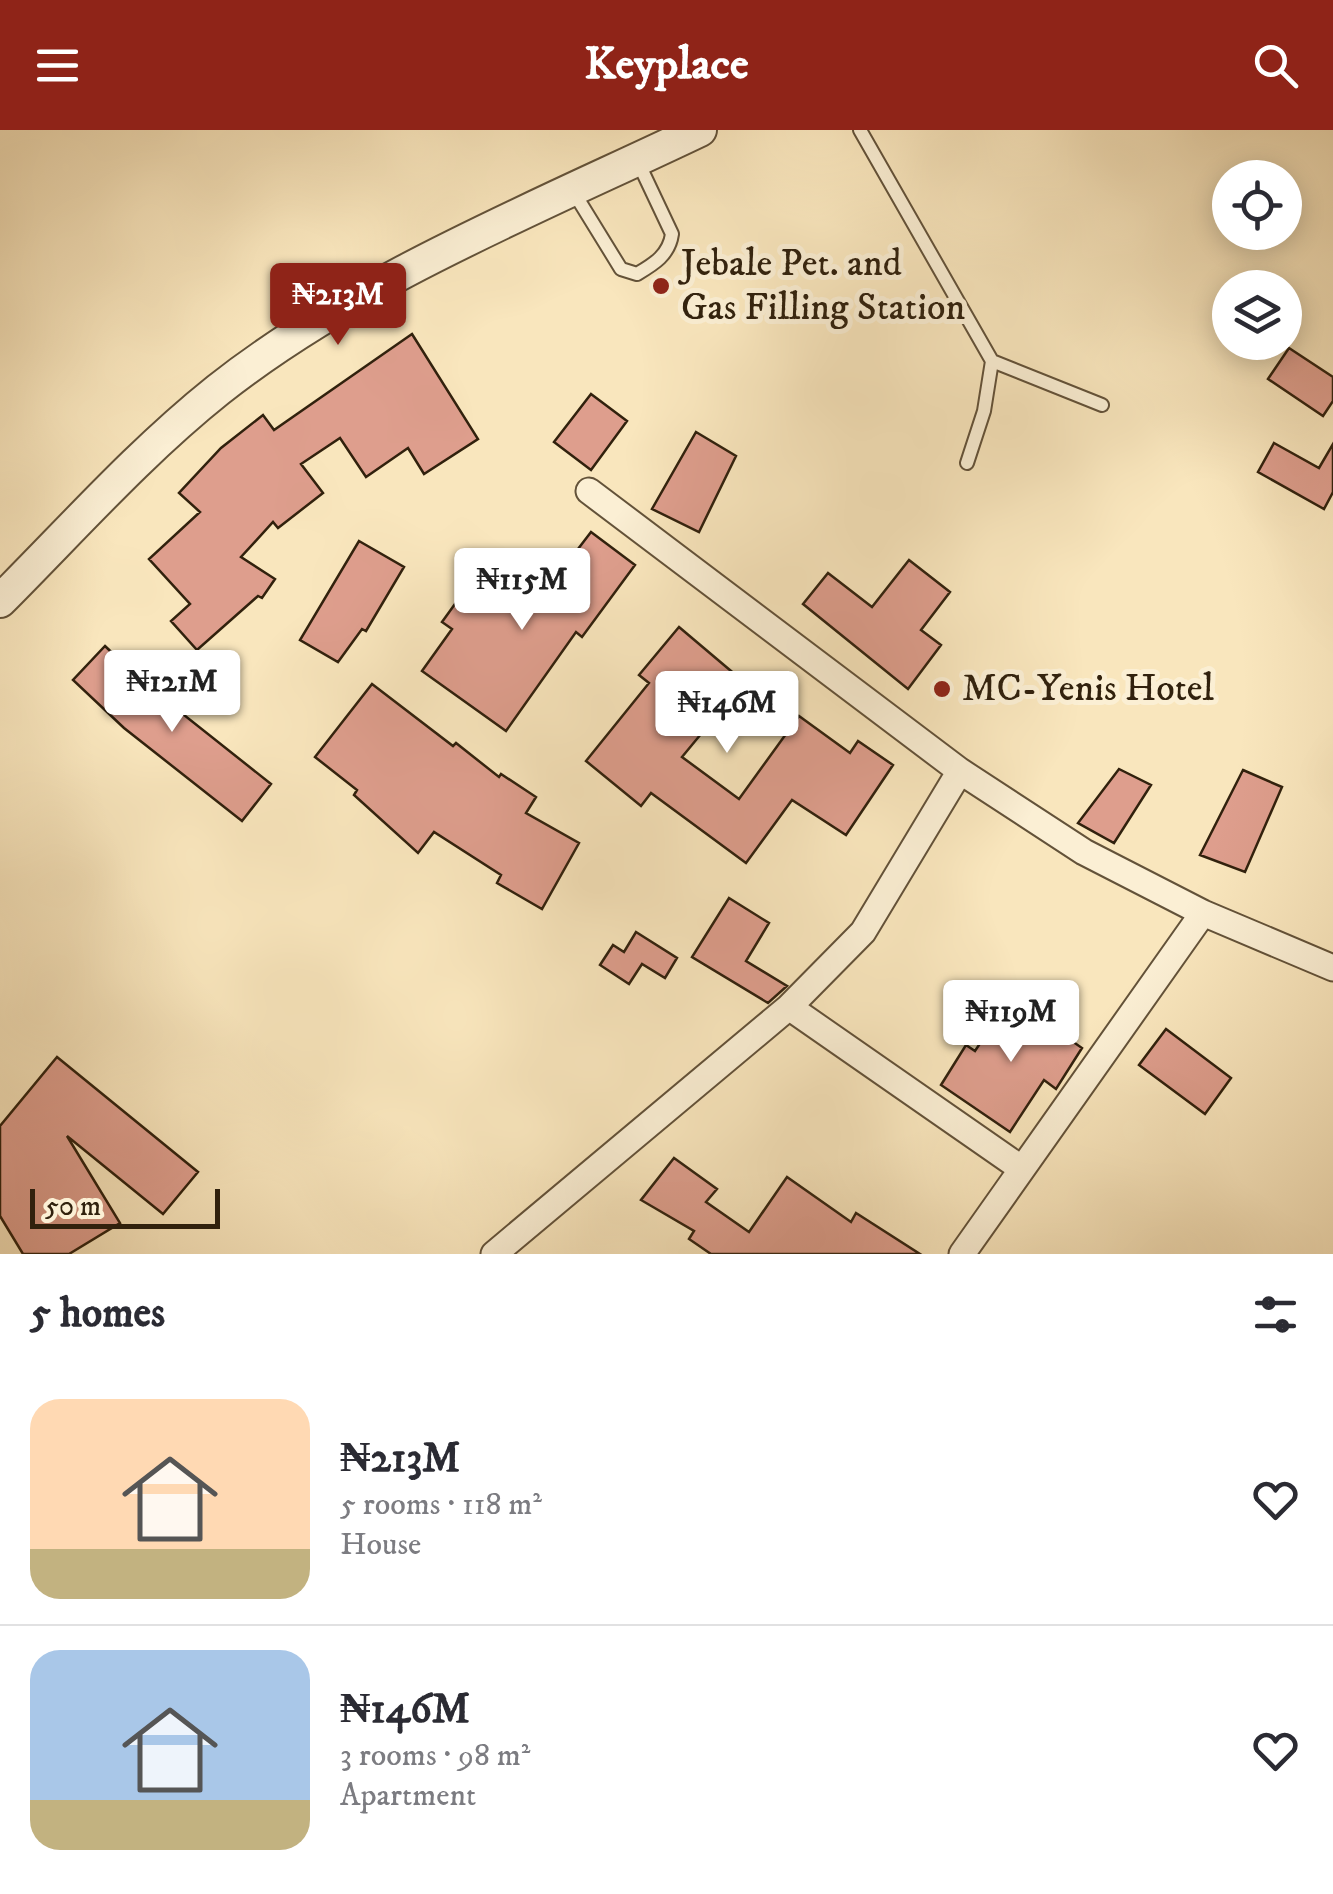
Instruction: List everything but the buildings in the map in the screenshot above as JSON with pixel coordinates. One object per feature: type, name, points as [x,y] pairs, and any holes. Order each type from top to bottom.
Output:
[{"type":"street","points":[[0,602],[138,461],[219,389],[293,338],[414,267],[700,130]]},
{"type":"street","points":[[589,490],[960,771],[1084,852],[1202,913],[1333,968]]},
{"type":"street","points":[[494,1254],[789,1008],[863,932],[960,771]]},
{"type":"street","points":[[962,1254],[1202,913]]},
{"type":"street","points":[[789,1008],[1022,1169]]},
{"type":"lane","points":[[860,130],[992,361],[1102,405]]},
{"type":"lane","points":[[573,191],[621,269],[637,274],[658,262],[672,234],[637,160]]},
{"type":"lane","points":[[968,463],[984,412],[992,361]]},
{"type":"place","name":"Jebale Pet. and Gas Filling Station","points":[[661,286]]},
{"type":"place","name":"MC-Yenis Hotel","points":[[942,689]]}]
